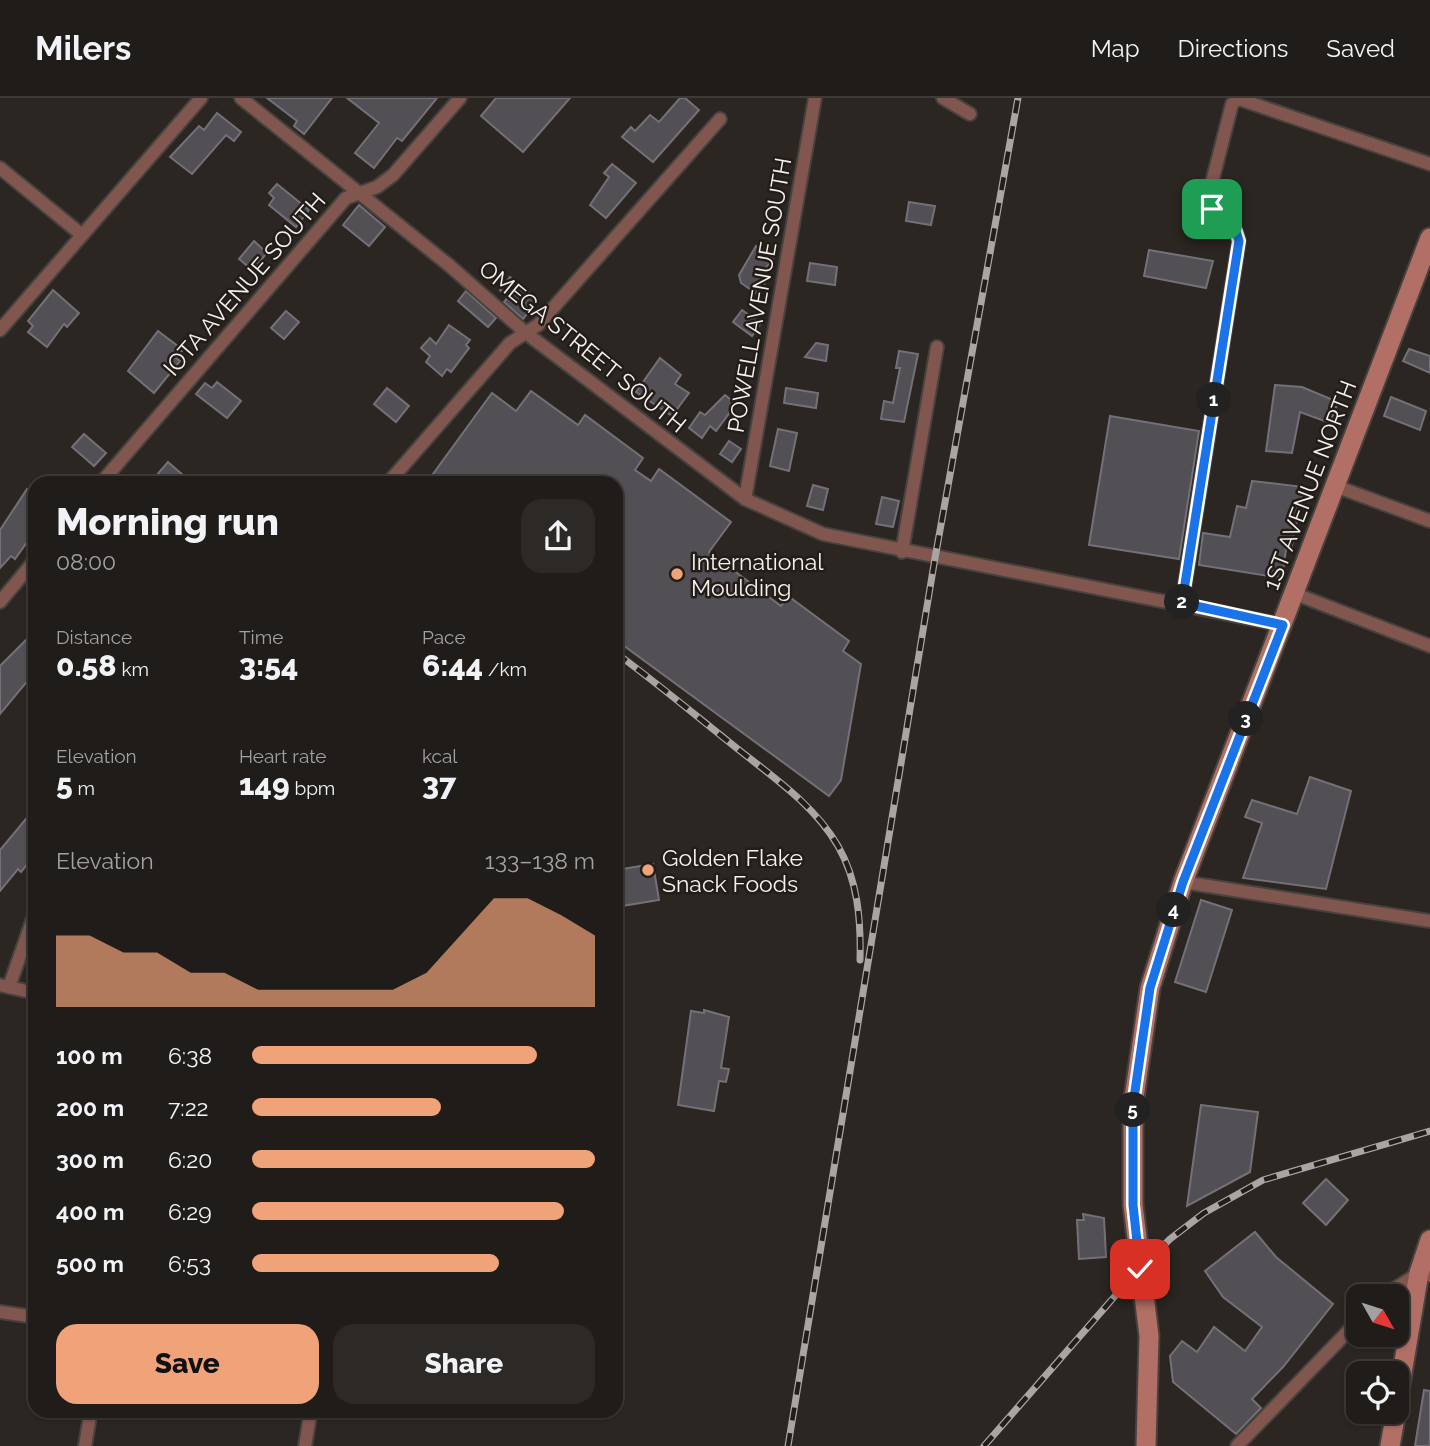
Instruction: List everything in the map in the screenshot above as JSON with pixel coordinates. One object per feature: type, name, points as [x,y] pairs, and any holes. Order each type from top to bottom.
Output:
[{"type":"street","points":[[0,330],[201,98]]},
{"type":"street","name":"OMEGA STREET SOUTH","points":[[241,98],[450,266],[526,333],[745,499],[824,534],[902,552],[1182,603],[1283,625]]},
{"type":"street","name":"IOTA AVENUE SOUTH","points":[[107,476],[346,198],[377,187],[393,175],[460,98]]},
{"type":"street","name":"POWELL AVENUE SOUTH","points":[[745,499],[815,98]]},
{"type":"street","points":[[943,98],[970,114]]},
{"type":"street","points":[[1182,603],[1239,241],[1235,228],[1212,209],[1208,198],[1232,104],[1239,98],[1430,164]]},
{"type":"street","points":[[394,476],[510,343],[538,325],[720,119]]},
{"type":"street","points":[[0,168],[82,234]]},
{"type":"street","name":"1ST AVENUE NORTH","points":[[1146,1446],[1149,1336],[1133,1205],[1133,1105],[1150,988],[1183,882],[1430,238]]},
{"type":"street","points":[[902,552],[937,346]]},
{"type":"street","points":[[1335,486],[1430,521]]},
{"type":"street","points":[[0,601],[28,568]]},
{"type":"street","points":[[1293,593],[1430,646]]},
{"type":"street","points":[[1183,882],[1430,921]]},
{"type":"street","points":[[28,930],[5,986],[28,991]]},
{"type":"street","points":[[1407,1361],[1430,1240]]},
{"type":"street","points":[[1406,1284],[1425,1274]]},
{"type":"street","points":[[0,1312],[28,1316]]},
{"type":"street","points":[[1237,1446],[1346,1333]]},
{"type":"street","points":[[85,1446],[90,1418]]},
{"type":"street","points":[[305,1446],[310,1418]]},
{"type":"street","points":[[1390,1446],[1394,1424]]},
{"type":"building","points":[[267,98],[332,98],[304,134],[294,126],[297,121]]},
{"type":"building","points":[[347,98],[437,98],[402,141],[397,138],[374,168],[355,153],[379,123]]},
{"type":"building","points":[[496,98],[570,98],[523,152],[481,116]]},
{"type":"building","points":[[680,98],[685,98],[699,110],[653,162],[622,137],[631,127],[635,131],[650,115],[659,122]]},
{"type":"building","points":[[217,113],[241,132],[234,141],[226,135],[192,174],[170,157],[199,126],[204,130]]},
{"type":"building","points":[[612,164],[636,183],[606,218],[590,205],[609,177],[604,173]]},
{"type":"building","points":[[277,184],[309,210],[296,227],[269,205],[274,198],[269,193]]},
{"type":"building","points":[[909,202],[935,206],[931,225],[906,221]]},
{"type":"building","points":[[359,205],[385,227],[369,246],[343,225]]},
{"type":"building","points":[[254,241],[267,253],[252,270],[239,259]]},
{"type":"building","points":[[756,246],[773,259],[761,274],[768,279],[757,294],[741,283],[739,275]]},
{"type":"building","points":[[1149,250],[1213,261],[1206,288],[1144,276]]},
{"type":"building","points":[[810,263],[837,267],[835,285],[807,281]]},
{"type":"building","points":[[510,277],[538,300],[523,319],[504,302],[508,297],[500,290]]},
{"type":"building","points":[[53,290],[79,313],[67,327],[64,324],[47,347],[28,332],[33,326],[28,321]]},
{"type":"building","points":[[466,291],[496,318],[488,327],[458,301]]},
{"type":"building","points":[[742,310],[761,323],[752,336],[733,322]]},
{"type":"building","points":[[286,311],[299,322],[284,339],[271,328]]},
{"type":"building","points":[[449,325],[470,340],[466,345],[469,348],[451,372],[447,369],[442,376],[426,362],[430,356],[421,348],[430,338],[436,344]]},
{"type":"building","points":[[158,331],[183,350],[176,358],[180,361],[154,393],[128,371]]},
{"type":"building","points":[[816,343],[828,345],[826,361],[805,357]]},
{"type":"building","points":[[1409,349],[1430,356],[1430,373],[1403,361]]},
{"type":"building","points":[[899,351],[918,354],[904,422],[881,419],[884,401],[893,403],[900,368],[896,368]]},
{"type":"building","points":[[660,358],[681,375],[675,384],[689,393],[672,416],[636,392]]},
{"type":"building","points":[[217,382],[241,401],[227,418],[196,394],[205,383],[212,388]]},
{"type":"building","points":[[1275,385],[1302,387],[1338,402],[1330,423],[1300,412],[1292,453],[1266,451]]},
{"type":"building","points":[[387,388],[409,406],[396,422],[374,404]]},
{"type":"building","points":[[786,388],[818,393],[816,408],[784,403]]},
{"type":"building","name":"International Moulding","points":[[531,391],[578,425],[585,415],[643,458],[635,470],[651,481],[659,469],[731,522],[709,552],[781,606],[788,596],[849,641],[843,651],[861,664],[841,780],[829,796],[623,645],[623,476],[433,474],[492,393],[516,411]]},
{"type":"building","points":[[725,395],[736,404],[716,431],[710,426],[702,438],[689,428],[700,412],[705,415]]},
{"type":"building","points":[[1391,397],[1426,411],[1420,430],[1384,416]]},
{"type":"building","points":[[1110,416],[1199,431],[1179,559],[1089,545]]},
{"type":"building","points":[[778,429],[797,433],[789,471],[770,466]]},
{"type":"building","points":[[84,434],[106,453],[94,466],[72,447]]},
{"type":"building","points":[[729,441],[741,449],[732,462],[720,454]]},
{"type":"building","points":[[168,462],[184,476],[156,476]]},
{"type":"building","points":[[1252,481],[1304,487],[1291,550],[1286,549],[1282,578],[1199,565],[1203,533],[1230,537],[1237,506],[1246,508]]},
{"type":"building","points":[[813,485],[828,489],[823,510],[807,506]]},
{"type":"building","points":[[27,489],[28,541],[15,559],[11,556],[0,568],[0,530]]},
{"type":"building","points":[[882,497],[899,501],[893,527],[876,524]]},
{"type":"building","points":[[28,638],[28,680],[0,714],[0,666]]},
{"type":"building","points":[[1310,777],[1351,791],[1326,889],[1243,878],[1262,823],[1245,817],[1252,800],[1297,814]]},
{"type":"building","points":[[28,816],[28,864],[21,872],[18,869],[0,891],[0,850]]},
{"type":"building","name":"Golden Flake Snack Foods","points":[[653,864],[659,900],[623,906],[623,869]]},
{"type":"building","points":[[1201,900],[1232,910],[1206,992],[1175,982]]},
{"type":"building","points":[[704,1010],[729,1017],[721,1068],[729,1069],[726,1082],[719,1081],[714,1111],[678,1105],[691,1011],[704,1013]]},
{"type":"building","points":[[1201,1105],[1258,1112],[1250,1172],[1187,1206]]},
{"type":"building","points":[[1326,1179],[1348,1200],[1326,1225],[1303,1203]]},
{"type":"building","points":[[1083,1214],[1104,1218],[1106,1257],[1079,1259],[1077,1220],[1084,1220]]},
{"type":"building","points":[[1255,1232],[1276,1257],[1333,1304],[1283,1367],[1252,1399],[1261,1408],[1236,1434],[1173,1382],[1170,1356],[1182,1341],[1197,1352],[1214,1327],[1245,1351],[1262,1327],[1223,1297],[1205,1271]]},
{"type":"building","points":[[1424,1390],[1430,1391],[1430,1446],[1415,1446]]},
{"type":"railway","points":[[788,1446],[935,558],[1018,98]]},
{"type":"railway","points":[[623,658],[790,791],[828,831],[845,859],[854,887],[859,916],[860,960]]},
{"type":"railway","points":[[984,1446],[1129,1280],[1170,1239],[1204,1213],[1263,1180],[1430,1131]]},
{"type":"place","name":"International Moulding","points":[[677,574]]},
{"type":"place","name":"Golden Flake Snack Foods","points":[[648,870]]},
{"type":"route","points":[[1140,1269],[1133,1205],[1133,1105],[1150,988],[1183,882],[1283,625],[1182,603],[1239,241],[1235,228],[1212,209]]}]
